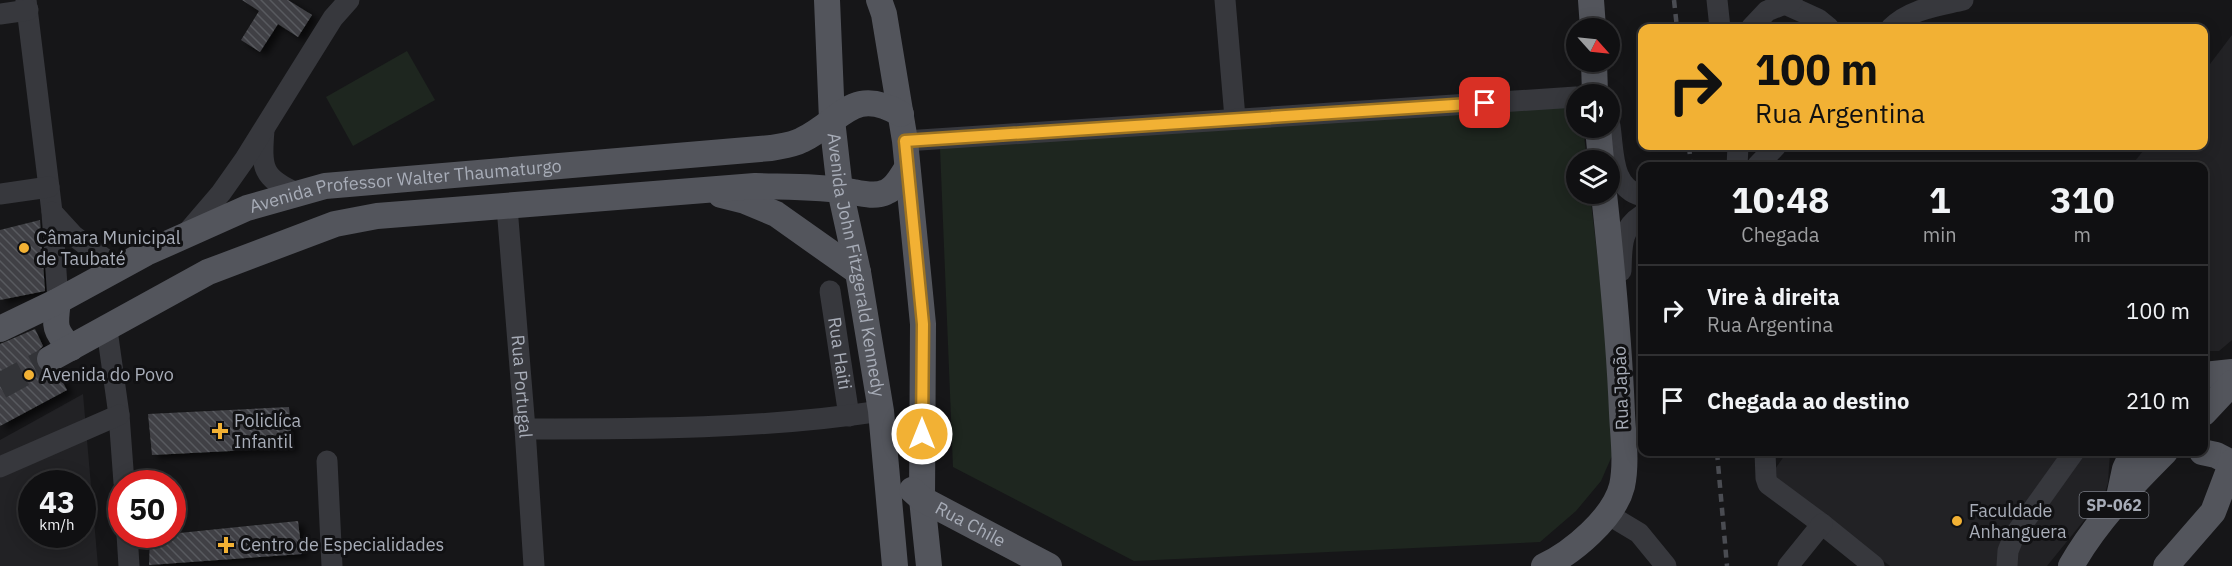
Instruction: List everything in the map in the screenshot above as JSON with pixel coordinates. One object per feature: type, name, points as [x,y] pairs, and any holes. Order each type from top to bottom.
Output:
[{"type":"main road","name":"Avenida John Fitzgerald Kennedy","points":[[827,0],[832,120],[840,189],[858,272],[882,421],[895,566]]},
{"type":"main road","points":[[879,0],[884,14],[905,141],[923,324],[922,500],[929,566]]},
{"type":"main road","points":[[832,120],[853,106],[872,102],[886,105],[901,114]]},
{"type":"main road","name":"Avenida Professor Walter Thaumaturgo","points":[[0,329],[117,268],[247,208],[297,193],[325,186],[771,148],[801,141],[832,120]]},
{"type":"main road","points":[[840,189],[869,195],[885,193],[898,182],[907,168]]},
{"type":"main road","points":[[325,186],[336,192],[342,203],[341,214],[335,224]]},
{"type":"main road","name":"Avenida Professor Walter Thaumaturgo","points":[[57,301],[55,326],[61,353],[107,330],[208,272],[335,224],[377,216],[507,207],[700,189],[755,186],[840,189]]},
{"type":"main road","points":[[700,189],[745,201],[776,214],[858,272]]},
{"type":"main road","name":"Rua Japão","points":[[1552,562],[1609,515],[1622,487],[1624,461],[1619,341],[1605,204]]},
{"type":"main road","points":[[2208,375],[2232,372]]},
{"type":"main road","points":[[2208,409],[2232,383]]},
{"type":"main road","points":[[882,421],[902,475],[910,488],[922,500]]},
{"type":"main road","points":[[2166,566],[2213,512],[2232,463],[2208,453]]},
{"type":"main road","name":"SP-062","points":[[2118,500],[2125,469],[2131,456]]},
{"type":"main road","name":"SP-062","points":[[2081,559],[2118,500],[2162,456]]},
{"type":"main road","name":"Rua Chile","points":[[922,500],[1049,566]]},
{"type":"street","points":[[184,237],[221,193],[264,129],[334,9],[349,0]]},
{"type":"street","points":[[1225,0],[1235,118]]},
{"type":"street","points":[[1717,0],[1720,24]]},
{"type":"street","points":[[1897,24],[1919,10],[1963,0]]},
{"type":"street","points":[[1755,24],[1767,11],[1785,1],[1824,24]]},
{"type":"street","points":[[0,14],[27,5],[52,212],[57,301]]},
{"type":"street","points":[[905,141],[1235,118],[1566,99]]},
{"type":"street","points":[[264,129],[262,152],[265,170],[275,184],[297,193]]},
{"type":"street","points":[[1612,138],[1617,175],[1626,189],[1638,194]]},
{"type":"street","points":[[1761,162],[1772,150]]},
{"type":"street","points":[[0,194],[49,187]]},
{"type":"street","name":"Rua Portugal","points":[[507,207],[534,566]]},
{"type":"street","points":[[52,212],[74,236],[117,268]]},
{"type":"street","points":[[1619,341],[1622,245],[1628,225],[1638,218]]},
{"type":"street","name":"Rua Haiti","points":[[830,291],[849,416]]},
{"type":"street","points":[[107,330],[119,415],[123,470]]},
{"type":"street","points":[[0,467],[119,415]]},
{"type":"street","points":[[525,429],[693,428],[849,416],[882,421]]},
{"type":"street","points":[[1765,456],[1768,484],[1874,566]]},
{"type":"street","points":[[2007,566],[2008,551],[2014,536],[2071,456]]},
{"type":"street","points":[[327,461],[332,566]]},
{"type":"street","points":[[1609,515],[1639,533],[1666,566]]},
{"type":"street","points":[[1788,566],[1822,524]]},
{"type":"street","points":[[128,548],[129,566]]},
{"type":"shaded area","points":[[2232,35],[2232,340],[2219,351],[2208,351],[2208,162],[2134,162],[2144,150],[2208,150],[2208,67]]},
{"type":"shaded area","points":[[407,51],[435,100],[353,146],[326,97]]},
{"type":"shaded area","points":[[1566,107],[1566,138],[1584,138],[1586,150],[1566,150],[1566,204],[1591,204],[1616,412],[1615,449],[1601,481],[1576,511],[1540,542],[1134,561],[953,467],[940,148]]},
{"type":"shaded area","points":[[83,394],[90,470],[18,470],[18,548],[96,548],[96,543],[98,566],[0,566],[0,440]]},
{"type":"shaded area","name":"Faculdade Anhanguera","points":[[1784,456],[2110,456],[2108,483],[2104,496],[2047,566],[1890,566],[1770,476]]},
{"type":"building","points":[[242,0],[288,0],[312,15],[298,37],[278,24],[260,52],[241,40],[259,11]]},
{"type":"building","name":"Câmara Municipal de Taubaté","points":[[40,220],[45,291],[0,300],[0,230]]},
{"type":"building","name":"Avenida do Povo","points":[[35,329],[43,346],[35,358],[37,366],[43,372],[50,374],[57,372],[67,390],[0,426],[0,344]]},
{"type":"building","name":"Policlíca Infantil","points":[[289,407],[292,448],[152,455],[148,414]]},
{"type":"building","name":"Centro de Especialidades","points":[[298,521],[302,554],[149,565],[150,548],[186,548],[186,532]]},
{"type":"tunnel","points":[[0,386],[50,359]]},
{"type":"railway","points":[[1674,0],[1677,24]]},
{"type":"railway","points":[[1689,150],[1691,162]]},
{"type":"railway","points":[[1717,456],[1727,566]]},
{"type":"place","name":"Câmara Municipal de Taubaté","points":[[24,248]]},
{"type":"place","name":"Avenida do Povo","points":[[29,375]]},
{"type":"place","name":"Policlíca Infantil","points":[[220,431]]},
{"type":"place","name":"Faculdade Anhanguera","points":[[1957,521]]},
{"type":"place","name":"Centro de Especialidades","points":[[226,545]]},
{"type":"route","points":[[922,434],[923,324],[905,141],[1485,103]]}]
